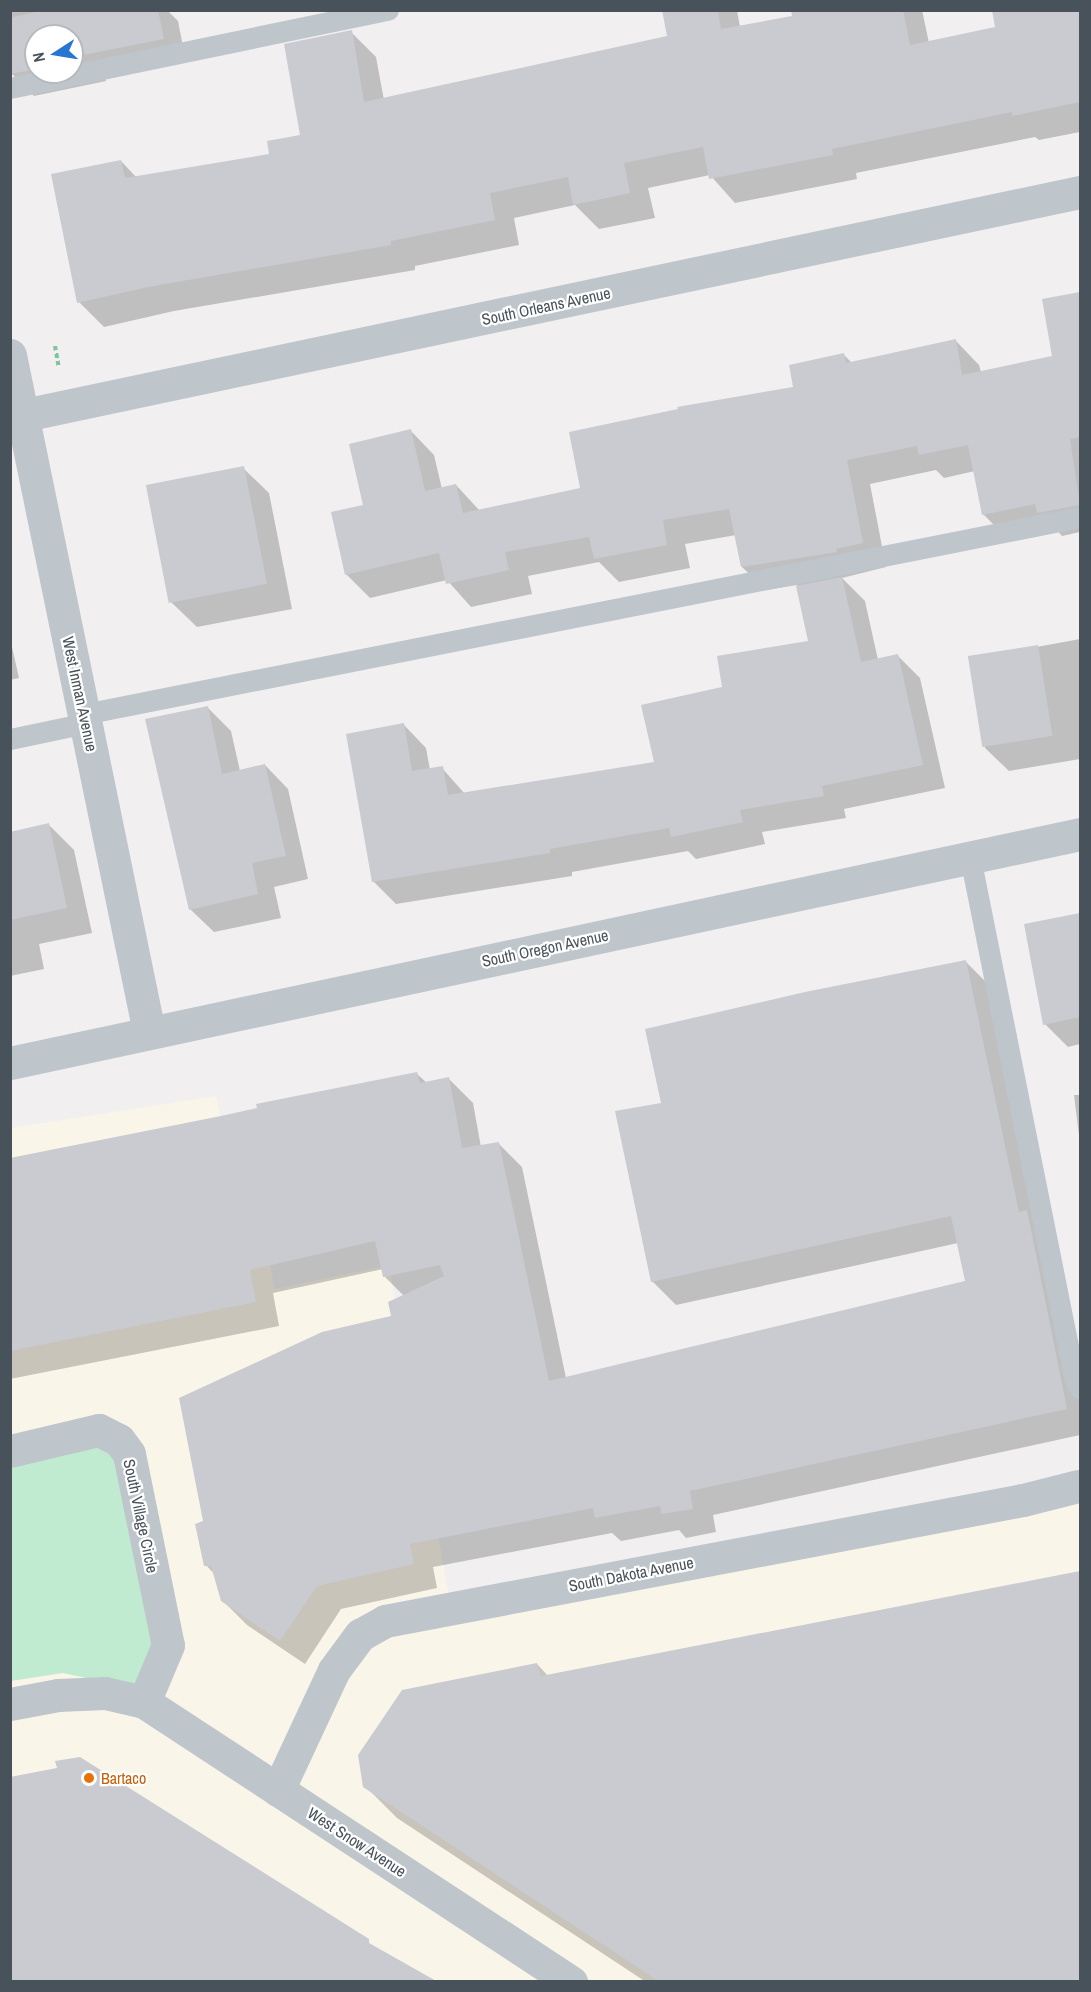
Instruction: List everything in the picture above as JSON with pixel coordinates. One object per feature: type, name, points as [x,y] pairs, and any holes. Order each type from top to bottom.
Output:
[{"type":"street","name":"South Orleans Avenue","points":[[16,416],[1080,192]]},
{"type":"street","name":"West Inman Avenue","points":[[10,355],[16,416],[85,719],[149,1032]]},
{"type":"street","name":"South Oregon Avenue","points":[[10,1063],[1080,834]]},
{"type":"street","name":"South Village Circle","points":[[10,1451],[99,1430],[120,1440],[129,1454],[168,1645],[144,1702]]},
{"type":"street","name":"South Dakota Avenue","points":[[278,1790],[333,1670],[360,1635],[385,1621],[1079,1488]]},
{"type":"street","points":[[10,1704],[58,1695],[105,1693],[144,1702]]},
{"type":"street","name":"West Snow Avenue","points":[[144,1702],[571,1982]]},
{"type":"lane","points":[[10,88],[388,10]]},
{"type":"lane","points":[[10,739],[85,719],[1080,517]]},
{"type":"lane","points":[[970,857],[1075,1381],[1080,1388]]},
{"type":"shaded area","points":[[216,1096],[235,1177],[250,1174],[275,1289],[389,1265],[450,1601],[1080,1493],[1080,1981],[11,1982],[11,1128]]},
{"type":"green space","points":[[94,1437],[113,1448],[167,1650],[137,1689],[63,1673],[11,1681],[10,1456]]},
{"type":"building","points":[[44,10],[158,10],[164,39],[84,55],[84,24],[24,24],[24,71],[10,74],[10,18]]},
{"type":"building","points":[[662,10],[718,10],[721,29],[792,16],[791,10],[903,10],[910,45],[995,27],[992,10],[1080,10],[1080,102],[1012,116],[1012,112],[832,149],[833,155],[709,179],[703,147],[624,163],[630,193],[573,205],[568,177],[490,193],[495,220],[391,241],[391,245],[148,287],[77,303],[51,174],[121,160],[125,178],[269,154],[267,141],[300,135],[284,44],[352,30],[364,102],[667,36]]},
{"type":"building","points":[[1080,292],[1080,437],[1070,439],[1080,505],[1037,513],[1035,504],[982,515],[968,445],[919,455],[917,446],[847,460],[863,543],[836,549],[837,552],[741,567],[729,509],[663,520],[667,545],[594,559],[589,537],[505,552],[509,570],[446,584],[439,553],[345,575],[331,512],[363,505],[349,444],[411,429],[425,491],[456,484],[463,513],[580,488],[569,432],[678,409],[677,407],[793,387],[789,365],[844,353],[846,363],[956,339],[962,375],[1052,356],[1042,299]]},
{"type":"building","points":[[244,466],[267,584],[169,603],[146,485]]},
{"type":"building","points":[[842,577],[861,662],[898,654],[923,765],[822,786],[824,796],[740,810],[743,822],[671,837],[669,828],[550,849],[550,853],[372,882],[346,734],[404,723],[412,771],[443,766],[448,795],[654,762],[641,705],[722,687],[717,656],[808,641],[796,586]]},
{"type":"building","points":[[1038,645],[1052,736],[982,747],[968,656]]},
{"type":"building","points":[[208,706],[222,774],[265,764],[286,856],[252,863],[258,894],[189,910],[145,719]]},
{"type":"building","points":[[49,823],[67,908],[10,920],[10,832]]},
{"type":"building","points":[[1080,913],[1080,1017],[1043,1025],[1024,924]]},
{"type":"building","points":[[966,960],[1019,1212],[1027,1210],[1067,1409],[690,1491],[693,1509],[661,1514],[660,1506],[595,1518],[593,1508],[410,1544],[414,1564],[317,1586],[280,1641],[221,1601],[211,1566],[204,1566],[195,1524],[203,1521],[179,1398],[322,1332],[391,1316],[388,1302],[444,1276],[440,1265],[383,1277],[375,1241],[250,1270],[256,1302],[10,1351],[10,1158],[221,1116],[257,1108],[256,1104],[417,1072],[420,1083],[449,1077],[462,1148],[499,1142],[549,1381],[965,1281],[951,1216],[651,1282],[615,1111],[661,1103],[645,1029],[805,992]]},
{"type":"building","points":[[1080,1571],[1080,1982],[660,1982],[363,1787],[358,1755],[402,1690],[537,1663],[541,1676]]},
{"type":"building","points":[[80,1757],[369,1939],[369,1943],[438,1982],[10,1982],[10,1777],[57,1768],[55,1761]]},
{"type":"place","name":"Bartaco","points":[[89,1778]]}]
